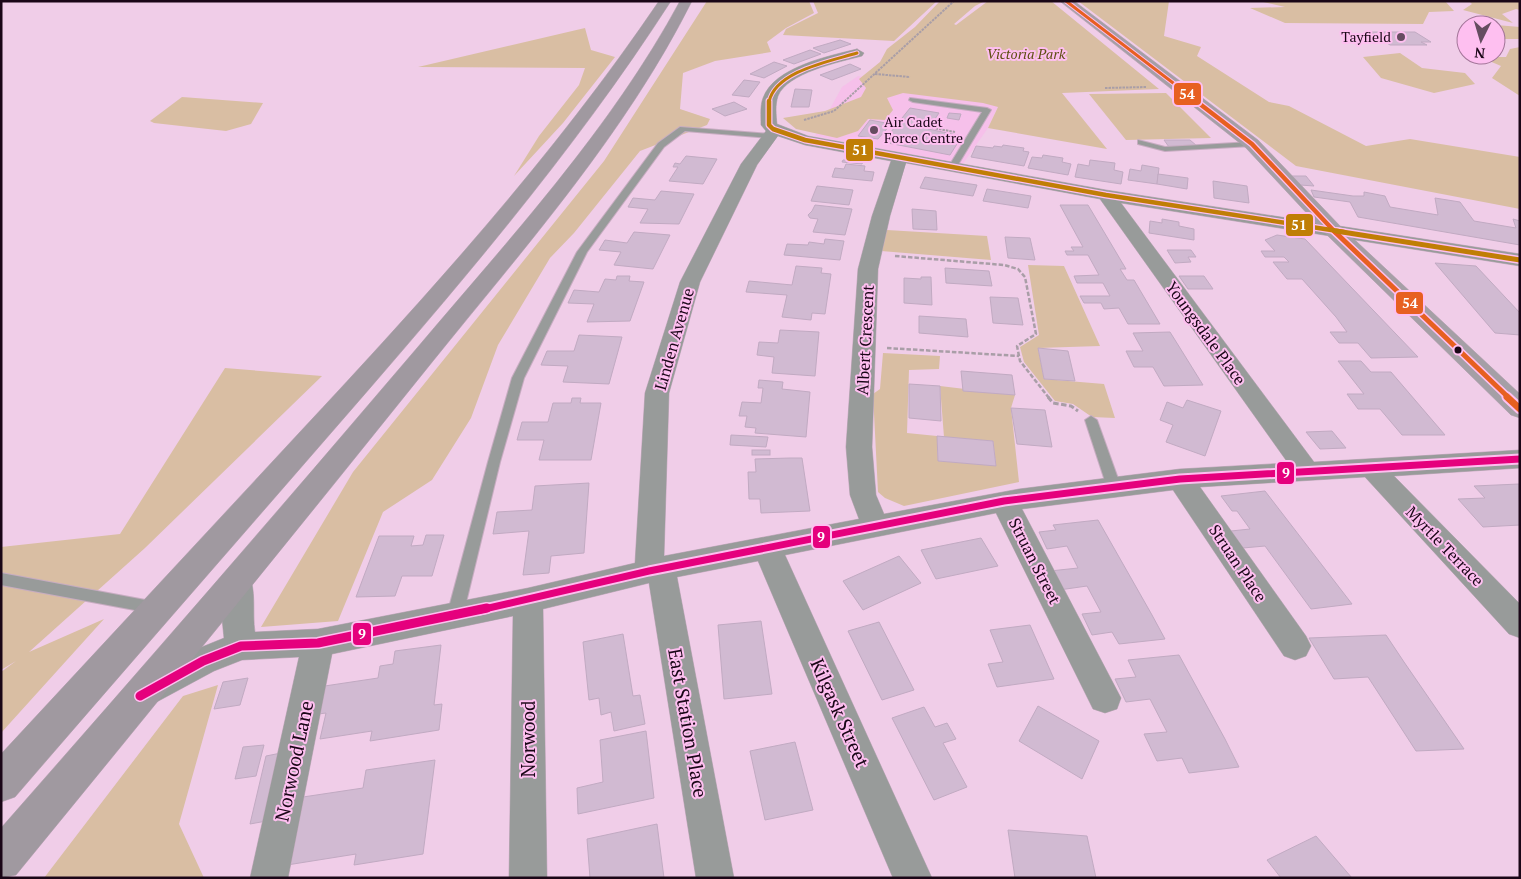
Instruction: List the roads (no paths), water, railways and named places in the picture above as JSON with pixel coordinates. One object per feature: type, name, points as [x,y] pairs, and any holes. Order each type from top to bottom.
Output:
[{"type":"highway","points":[[1,783],[416,321],[580,121],[624,63],[665,1]]},
{"type":"highway","points":[[1,860],[238,581],[538,217],[611,122],[671,30],[686,1]]},
{"type":"main road","points":[[1066,1],[1252,144],[1334,231],[1520,408]]},
{"type":"street","points":[[856,57],[800,72],[779,84],[770,97],[769,125],[773,133],[1106,195],[1520,260]]},
{"type":"street","name":"Linden Avenue","points":[[655,569],[657,393],[690,282],[734,190],[749,164],[773,133]]},
{"type":"street","name":"Albert Crescent","points":[[875,525],[863,496],[859,448],[868,269],[881,216],[900,157]]},
{"type":"street","name":"Youngsdale Place","points":[[1106,195],[1307,471]]},
{"type":"street","points":[[140,696],[203,661],[242,646],[318,643],[528,600],[655,569],[1004,501],[1180,479],[1520,459]]},
{"type":"street","name":"Myrtle Terrace","points":[[1371,468],[1520,624]]},
{"type":"street","name":"Struan Street","points":[[1105,698],[1004,501],[1180,479]]},
{"type":"street","name":"Struan Place","points":[[1180,479],[1295,646]]},
{"type":"street","name":"Kilgask Street","points":[[767,548],[914,878]]},
{"type":"street","name":"East Station Place","points":[[655,569],[715,878]]},
{"type":"street","points":[[238,581],[237,614],[242,646]]},
{"type":"street","name":"Norwood","points":[[528,600],[528,878]]},
{"type":"street","name":"Norwood Lane","points":[[269,878],[318,643]]},
{"type":"lane","points":[[914,100],[988,110],[953,166]]},
{"type":"lane","points":[[454,615],[518,378],[582,252],[661,144],[683,129],[773,133]]},
{"type":"lane","points":[[1141,142],[1165,149],[1252,144]]},
{"type":"lane","points":[[1090,420],[1114,487]]},
{"type":"lane","points":[[1,579],[157,609]]},
{"type":"place","name":"Tayfield","points":[[1401,37]]},
{"type":"place","name":"Air Cadet Force Centre","points":[[874,130]]},
{"type":"park label","name":"Victoria Park","points":[[1026,54]]}]
